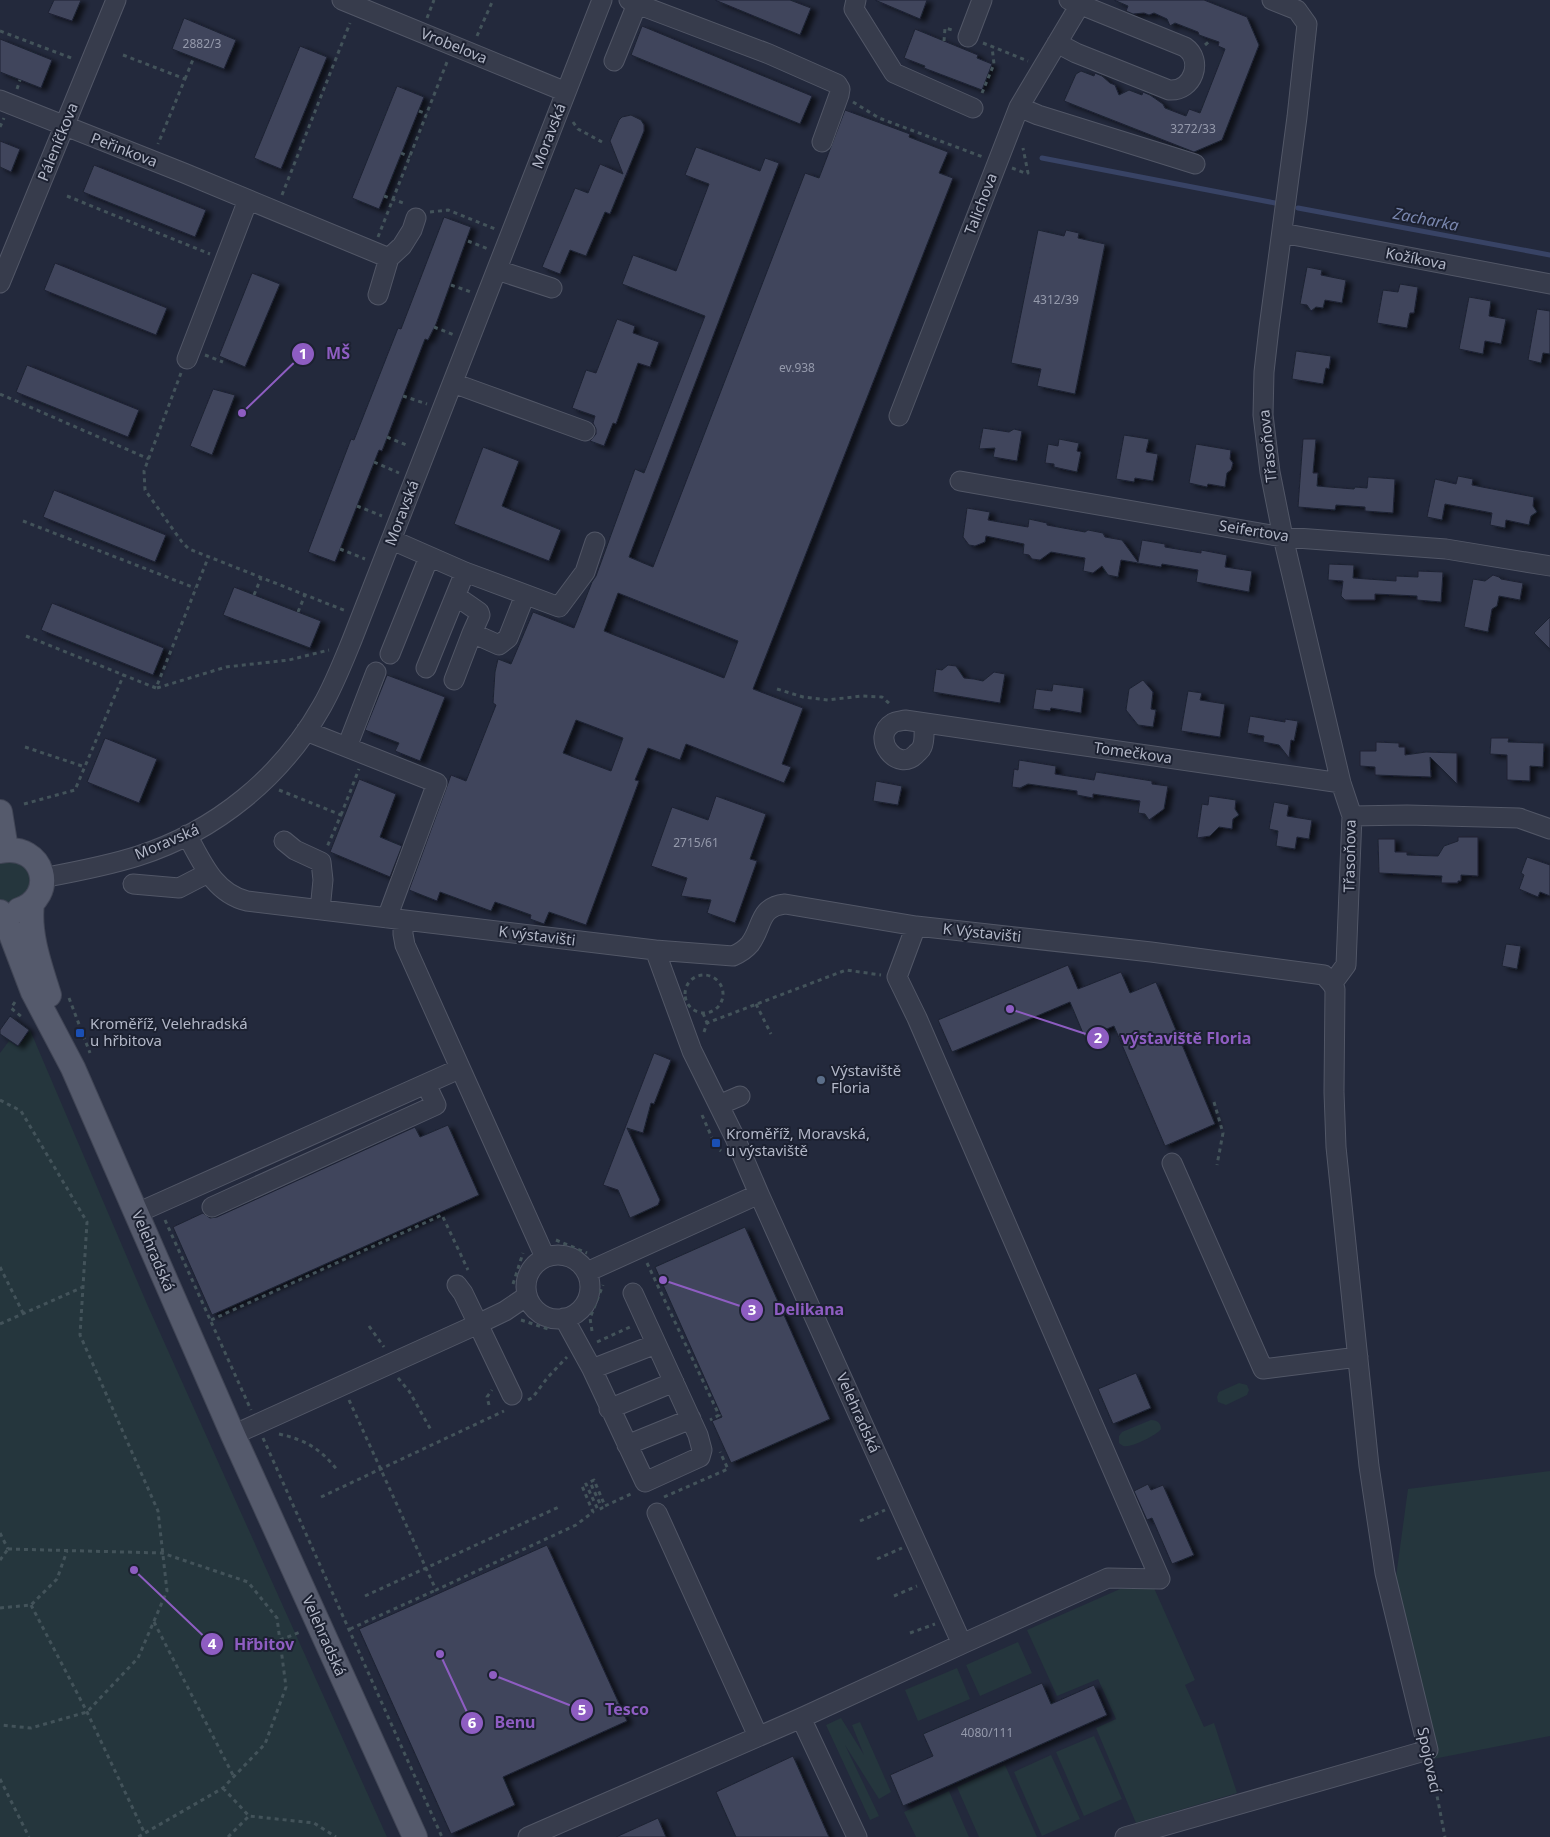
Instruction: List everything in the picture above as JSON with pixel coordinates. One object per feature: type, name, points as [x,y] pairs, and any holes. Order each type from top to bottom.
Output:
[{"type":"main road","points":[[0,812],[3,850],[19,850],[28,854],[35,860],[42,878]]},
{"type":"main road","name":"Velehradská","points":[[0,911],[16,911],[32,903],[38,896],[42,878]]},
{"type":"main road","name":"Velehradská","points":[[32,903],[30,916],[32,935],[73,1068]]},
{"type":"main road","name":"Velehradská","points":[[0,911],[9,929],[33,992],[73,1068],[233,1435],[415,1837]]},
{"type":"street","name":"Páleníčkova","points":[[0,283],[116,0]]},
{"type":"street","name":"Vrobelova","points":[[342,0],[566,92]]},
{"type":"street","name":"Moravská","points":[[42,878],[139,856],[187,835],[226,813],[259,787],[286,758],[322,706],[362,617],[602,0]]},
{"type":"street","points":[[856,0],[854,9],[894,73],[972,107]]},
{"type":"street","points":[[968,37],[982,0]]},
{"type":"street","name":"Třasoňova","points":[[1272,0],[1297,10],[1307,24],[1264,372],[1263,415],[1268,465],[1283,537],[1341,783],[1352,816],[1346,965],[1332,984]]},
{"type":"street","points":[[1057,43],[1076,53],[1170,90],[1181,89],[1191,79],[1196,64],[1194,56],[1185,47],[1076,1]]},
{"type":"street","name":"Talichova","points":[[899,416],[1019,107],[1075,13],[1076,1]]},
{"type":"street","points":[[614,61],[633,2],[769,54],[837,84],[840,89],[839,95],[822,142]]},
{"type":"street","name":"Peřinkova","points":[[8,96],[64,126],[381,255]]},
{"type":"street","points":[[1019,107],[1038,115],[1195,164]]},
{"type":"street","points":[[187,359],[248,200]]},
{"type":"street","points":[[378,295],[381,255],[402,246],[412,230],[418,212]]},
{"type":"street","name":"Kožíkova","points":[[1282,233],[1550,284]]},
{"type":"street","points":[[497,270],[552,288]]},
{"type":"street","points":[[453,383],[585,431]]},
{"type":"street","name":"Seifertova","points":[[960,480],[1283,537],[1446,549],[1550,566]]},
{"type":"street","points":[[392,540],[466,572],[560,607],[585,572],[595,542]]},
{"type":"street","points":[[390,654],[429,557]]},
{"type":"street","points":[[426,668],[466,572]]},
{"type":"street","points":[[472,633],[499,645],[508,638],[525,595]]},
{"type":"street","points":[[454,680],[480,614],[456,596]]},
{"type":"street","points":[[346,747],[376,672]]},
{"type":"street","name":"Tomečkova","points":[[924,724],[1341,783]]},
{"type":"street","points":[[306,731],[437,782],[395,919],[459,1069],[545,1257]]},
{"type":"street","points":[[1352,816],[1407,815],[1519,818],[1550,829]]},
{"type":"street","name":"K výstavišti","points":[[187,835],[208,873],[216,883],[236,898],[262,903],[655,950]]},
{"type":"street","points":[[284,841],[295,850],[321,862],[323,880],[320,910]]},
{"type":"street","points":[[134,884],[179,888],[208,873]]},
{"type":"street","name":"K Výstavišti","points":[[655,950],[733,956],[744,950],[751,942],[763,916],[776,905],[785,904],[916,926],[1151,952],[1324,975],[1332,984]]},
{"type":"street","points":[[528,1837],[801,1718],[1108,1578],[1160,1579],[925,1036],[897,977],[916,926]]},
{"type":"street","points":[[587,1272],[759,1194],[719,1105],[692,1051],[655,950]]},
{"type":"street","name":"Spojovací","points":[[1332,984],[1335,989],[1334,1092],[1336,1147],[1369,1466],[1385,1572],[1428,1750]]},
{"type":"street","points":[[137,1214],[459,1069]]},
{"type":"street","points":[[212,1207],[436,1105],[426,1084]]},
{"type":"street","points":[[719,1105],[740,1096]]},
{"type":"street","points":[[1172,1162],[1263,1369],[1358,1357]]},
{"type":"street","name":"Velehradská","points":[[759,1194],[962,1644]]},
{"type":"street","points":[[233,1435],[498,1314],[526,1285],[528,1274],[535,1264],[545,1257],[556,1254],[569,1256],[579,1262],[587,1272],[590,1283],[589,1295],[584,1306],[560,1324]]},
{"type":"street","points":[[463,1280],[463,1293],[515,1402]]},
{"type":"street","points":[[520,1291],[533,1307],[560,1324],[580,1348],[592,1369],[609,1409],[645,1482],[700,1457],[702,1450],[698,1421],[674,1382],[633,1293]]},
{"type":"street","points":[[592,1369],[656,1344]]},
{"type":"street","points":[[609,1409],[674,1382]]},
{"type":"street","points":[[627,1445],[698,1421]]},
{"type":"street","points":[[659,1506],[758,1736]]},
{"type":"street","points":[[801,1718],[857,1837]]},
{"type":"street","points":[[1124,1837],[1428,1750]]},
{"type":"path","points":[[477,36],[493,0]]},
{"type":"path","points":[[276,212],[350,23]]},
{"type":"path","points":[[944,41],[945,28],[1042,68]]},
{"type":"path","points":[[0,30],[77,60]]},
{"type":"path","points":[[972,107],[977,102],[994,64],[992,47]]},
{"type":"path","points":[[123,56],[185,79]]},
{"type":"path","points":[[151,160],[194,57]]},
{"type":"path","points":[[381,255],[393,199],[447,62]]},
{"type":"path","points":[[8,96],[20,80]]},
{"type":"path","points":[[419,111],[427,114]]},
{"type":"path","points":[[573,119],[573,124],[578,129],[602,142]]},
{"type":"path","points":[[402,153],[410,156]]},
{"type":"path","points":[[67,196],[225,260]]},
{"type":"path","points":[[384,196],[418,212],[448,210],[496,229]]},
{"type":"path","points":[[468,241],[489,250]]},
{"type":"path","points":[[451,284],[472,292]]},
{"type":"path","points":[[434,327],[454,335]]},
{"type":"path","points":[[187,359],[144,471],[145,490],[189,549],[362,617]]},
{"type":"path","points":[[0,394],[148,459]]},
{"type":"path","points":[[403,396],[428,404]]},
{"type":"path","points":[[387,437],[411,447]]},
{"type":"path","points":[[374,462],[401,474]]},
{"type":"path","points":[[357,506],[385,517]]},
{"type":"path","points":[[23,521],[195,588]]},
{"type":"path","points":[[340,549],[368,560]]},
{"type":"path","points":[[156,688],[208,558]]},
{"type":"path","points":[[254,595],[261,578]]},
{"type":"path","points":[[298,612],[305,595]]},
{"type":"path","points":[[26,636],[156,688],[226,667],[290,660],[330,650]]},
{"type":"path","points":[[24,804],[76,790],[124,674]]},
{"type":"path","points":[[777,689],[803,697],[828,700],[861,696],[882,697],[893,706]]},
{"type":"path","points":[[24,747],[85,768]]},
{"type":"path","points":[[341,815],[364,754]]},
{"type":"path","points":[[707,1023],[846,970],[897,977]]},
{"type":"path","points":[[692,1051],[704,1046],[703,1035],[707,1023],[703,1013],[689,1006],[685,994],[686,988],[694,978],[705,976],[717,980],[722,991],[722,997],[717,1008],[703,1013]]},
{"type":"path","points":[[756,1004],[770,1034]]},
{"type":"path","points":[[0,1100],[20,1111],[87,1222],[80,1335],[158,1511],[167,1591],[138,1658],[88,1712],[31,1728],[0,1725]]},
{"type":"path","points":[[1214,1102],[1223,1133],[1217,1166]]},
{"type":"path","points":[[701,1113],[716,1147],[727,1155]]},
{"type":"path","points":[[211,1320],[442,1215],[463,1280]]},
{"type":"path","points":[[163,1217],[211,1320],[442,1837]]},
{"type":"path","points":[[520,1291],[523,1257],[521,1236],[545,1226],[553,1238],[590,1253]]},
{"type":"path","points":[[640,1265],[647,1262],[719,1416],[698,1421]]},
{"type":"path","points":[[0,1267],[23,1313]]},
{"type":"path","points":[[321,1497],[515,1402],[533,1397],[548,1377],[572,1352],[596,1342],[590,1318],[605,1282]]},
{"type":"path","points":[[0,1324],[83,1287]]},
{"type":"path","points":[[498,1314],[504,1325],[517,1320],[560,1324]]},
{"type":"path","points":[[369,1326],[384,1347]]},
{"type":"path","points":[[393,1372],[409,1391],[431,1430]]},
{"type":"path","points":[[489,1405],[487,1397],[492,1391],[493,1386]]},
{"type":"path","points":[[347,1397],[353,1406],[436,1590]]},
{"type":"path","points":[[276,1433],[295,1438],[322,1453],[338,1472]]},
{"type":"path","points":[[659,1506],[728,1469],[716,1446]]},
{"type":"path","points":[[350,1630],[576,1525],[593,1512],[582,1486],[586,1484],[598,1510],[602,1508],[590,1482],[594,1480],[606,1506],[636,1491]]},
{"type":"path","points":[[365,1596],[561,1506]]},
{"type":"path","points":[[860,1522],[888,1509]]},
{"type":"path","points":[[0,1534],[8,1549]]},
{"type":"path","points":[[877,1559],[905,1547]]},
{"type":"path","points":[[8,1549],[162,1553],[248,1582],[277,1618],[286,1687],[265,1744],[223,1788],[138,1837]]},
{"type":"path","points":[[0,1560],[8,1549]]},
{"type":"path","points":[[0,1608],[32,1605],[57,1579],[67,1551]]},
{"type":"path","points":[[894,1596],[922,1584]]},
{"type":"path","points":[[32,1605],[88,1712],[145,1834]]},
{"type":"path","points":[[154,1622],[234,1777]]},
{"type":"path","name":"Spojovací","points":[[1428,1750],[1444,1837]]},
{"type":"path","points":[[0,1779],[29,1837]]},
{"type":"path","points":[[223,1788],[249,1816],[314,1823],[336,1837]]},
{"type":"path","points":[[228,1837],[249,1816]]},
{"type":"shaded area","points":[[0,860],[20,860],[32,875],[28,894],[11,903],[0,900]]},
{"type":"shaded area","points":[[30,1030],[147,1304],[387,1837],[0,1837],[0,1053],[9,1041],[18,1047]]},
{"type":"shaded area","points":[[1239,1383],[1247,1385],[1249,1390],[1247,1395],[1226,1405],[1218,1402],[1219,1392]]},
{"type":"shaded area","points":[[1151,1420],[1158,1422],[1161,1427],[1155,1434],[1130,1446],[1124,1446],[1119,1443],[1119,1436],[1122,1432]]},
{"type":"shaded area","points":[[1550,1471],[1550,1736],[1428,1760],[1396,1577],[1408,1489]]},
{"type":"shaded area","points":[[1154,1588],[1195,1680],[1185,1685],[1204,1727],[1214,1723],[1237,1793],[1136,1823],[1096,1728],[1116,1719],[1098,1679],[1057,1696],[1027,1630],[1120,1589]]},
{"type":"shaded area","points":[[1018,1642],[1032,1673],[980,1696],[966,1665]]},
{"type":"shaded area","points":[[957,1668],[970,1699],[918,1721],[905,1690]]},
{"type":"shaded area","points":[[841,1718],[864,1755],[852,1725],[860,1722],[891,1792],[879,1799],[845,1745],[879,1816],[870,1820],[826,1725]]},
{"type":"shaded area","points":[[1094,1736],[1122,1799],[1084,1816],[1056,1752]]},
{"type":"shaded area","points":[[1051,1755],[1080,1819],[1042,1836],[1014,1772]]},
{"type":"shaded area","points":[[1005,1765],[1037,1837],[979,1837],[957,1787]]},
{"type":"shaded area","points":[[949,1791],[969,1837],[916,1837],[904,1812]]},
{"type":"building","points":[[54,0],[81,0],[72,21],[48,13]]},
{"type":"building","points":[[715,0],[790,0],[811,8],[800,35]]},
{"type":"building","points":[[875,0],[927,0],[920,19]]},
{"type":"building","points":[[1114,0],[1204,0],[1247,17],[1259,45],[1222,140],[1194,152],[1064,101],[1076,74],[1081,71],[1094,76],[1095,73],[1102,76],[1115,85],[1119,95],[1129,90],[1142,95],[1143,92],[1163,104],[1165,108],[1186,116],[1189,109],[1200,113],[1225,49],[1218,46],[1219,42],[1199,35],[1198,32],[1175,23],[1170,26],[1167,19],[1154,13],[1149,15],[1144,13],[1133,14],[1126,11],[1128,6]]},
{"type":"building","points":[[184,18],[236,40],[224,69],[172,49]]},
{"type":"building","points":[[642,26],[812,96],[800,124],[631,55]]},
{"type":"building","points":[[915,29],[978,55],[977,58],[992,64],[982,90],[924,68],[925,66],[904,58]]},
{"type":"building","points":[[0,39],[52,60],[41,88],[0,72]]},
{"type":"building","points":[[300,46],[327,57],[281,169],[254,158]]},
{"type":"building","points":[[397,86],[424,97],[379,209],[352,198]]},
{"type":"building","points":[[845,110],[910,134],[909,137],[948,152],[939,173],[953,178],[753,689],[803,708],[782,764],[791,767],[784,783],[686,744],[680,760],[648,748],[635,780],[639,781],[586,925],[549,912],[544,924],[530,919],[531,915],[495,902],[491,911],[440,892],[437,901],[409,890],[451,775],[466,781],[496,705],[493,703],[495,672],[498,659],[511,664],[533,612],[574,628],[596,576],[635,469],[644,473],[705,316],[622,284],[633,255],[676,271],[709,184],[685,175],[696,147],[760,171],[765,158],[779,163],[629,557],[653,567],[805,173],[819,178]],"holes":[[[618,593],[738,641],[724,678],[604,631]],[[576,720],[623,738],[611,771],[563,753]]]},
{"type":"building","points":[[631,115],[641,120],[644,125],[644,131],[610,214],[605,212],[586,256],[570,250],[560,274],[542,267],[575,188],[588,193],[600,164],[623,174],[610,141],[619,120],[622,117]]},
{"type":"building","points":[[0,141],[20,149],[11,172],[0,167]]},
{"type":"building","points":[[94,165],[206,210],[195,237],[83,192]]},
{"type":"building","points":[[444,217],[471,227],[436,324],[428,340],[425,339],[382,451],[379,450],[335,562],[308,552],[351,439],[354,440],[398,328],[401,329]]},
{"type":"building","points":[[1038,230],[1064,236],[1066,230],[1079,233],[1078,238],[1105,244],[1075,394],[1037,386],[1041,369],[1011,363]]},
{"type":"building","points":[[55,263],[167,308],[156,335],[44,290]]},
{"type":"building","points":[[1307,267],[1322,270],[1321,275],[1346,280],[1342,303],[1325,300],[1323,308],[1316,307],[1311,311],[1307,305],[1300,304]]},
{"type":"building","points":[[252,273],[280,284],[245,367],[219,356]]},
{"type":"building","points":[[1400,284],[1418,287],[1414,313],[1410,313],[1407,328],[1377,323],[1383,290],[1398,292]]},
{"type":"building","points":[[1469,297],[1491,301],[1489,316],[1506,319],[1501,344],[1485,341],[1483,354],[1459,349]]},
{"type":"building","points":[[1537,309],[1550,311],[1550,354],[1543,353],[1541,363],[1528,360]]},
{"type":"building","points":[[617,319],[635,326],[633,333],[659,342],[650,367],[638,363],[616,424],[613,423],[604,446],[590,441],[596,434],[593,423],[595,416],[572,408],[586,370],[596,373]]},
{"type":"building","points":[[1296,351],[1331,356],[1329,369],[1326,368],[1323,384],[1292,379]]},
{"type":"building","points":[[27,365],[139,410],[128,437],[16,392]]},
{"type":"building","points":[[213,389],[235,395],[212,455],[190,446]]},
{"type":"building","points":[[983,428],[1009,432],[1014,429],[1022,431],[1017,461],[993,457],[995,448],[979,449]]},
{"type":"building","points":[[1124,435],[1149,439],[1146,452],[1158,454],[1153,481],[1135,478],[1134,482],[1116,479]]},
{"type":"building","points":[[1059,439],[1079,443],[1077,451],[1081,452],[1077,472],[1045,463],[1048,444],[1058,446]]},
{"type":"building","points":[[1303,439],[1316,439],[1313,473],[1318,473],[1317,486],[1354,489],[1355,487],[1367,488],[1368,477],[1395,479],[1393,513],[1365,511],[1365,507],[1336,505],[1335,510],[1298,507]]},
{"type":"building","points":[[1196,444],[1231,450],[1230,459],[1233,463],[1231,470],[1227,473],[1225,487],[1208,484],[1207,487],[1189,483]]},
{"type":"building","points":[[483,447],[519,461],[502,506],[561,530],[549,561],[454,524]]},
{"type":"building","points":[[1458,476],[1473,479],[1472,485],[1534,497],[1533,506],[1537,512],[1531,516],[1529,525],[1506,520],[1505,528],[1490,525],[1492,513],[1445,504],[1442,520],[1427,517],[1435,479],[1456,484]]},
{"type":"building","points":[[54,490],[166,535],[155,562],[43,517]]},
{"type":"building","points":[[967,508],[990,512],[988,520],[1028,527],[1029,519],[1047,523],[1047,525],[1085,532],[1088,530],[1103,533],[1105,537],[1122,540],[1138,562],[1142,540],[1165,544],[1165,547],[1201,553],[1201,550],[1227,555],[1225,567],[1252,571],[1249,592],[1196,582],[1198,570],[1162,564],[1161,567],[1121,560],[1118,577],[1108,575],[1102,566],[1093,573],[1083,571],[1085,558],[1051,552],[1040,560],[1032,559],[1029,555],[1023,554],[1024,544],[986,536],[985,542],[975,546],[969,545],[963,537]]},
{"type":"building","points":[[1329,564],[1354,565],[1353,578],[1396,581],[1396,576],[1418,577],[1418,571],[1443,572],[1441,602],[1417,600],[1417,596],[1375,594],[1375,600],[1345,600],[1341,596],[1343,581],[1328,580]]},
{"type":"building","points":[[1493,575],[1501,579],[1523,583],[1520,600],[1499,596],[1497,606],[1492,609],[1488,632],[1464,627],[1473,579],[1485,581]]},
{"type":"building","points":[[234,587],[321,621],[310,648],[223,615]]},
{"type":"building","points":[[52,603],[164,648],[153,675],[41,630]]},
{"type":"building","points":[[1550,617],[1550,649],[1534,633]]},
{"type":"building","points":[[948,665],[956,666],[964,678],[983,681],[994,672],[1005,674],[1000,703],[933,692],[936,669],[942,670]]},
{"type":"building","points":[[387,675],[445,697],[420,761],[395,751],[399,743],[365,730]]},
{"type":"building","points":[[1143,680],[1153,692],[1151,709],[1156,710],[1153,727],[1138,725],[1126,710],[1129,689]]},
{"type":"building","points":[[1053,684],[1084,688],[1081,713],[1051,708],[1050,711],[1033,709],[1036,689],[1052,691]]},
{"type":"building","points":[[1188,691],[1202,693],[1200,700],[1225,704],[1220,737],[1181,731]]},
{"type":"building","points":[[1250,716],[1285,722],[1285,719],[1298,721],[1294,741],[1291,740],[1289,758],[1279,745],[1263,742],[1264,736],[1247,733]]},
{"type":"building","points":[[105,738],[157,759],[139,803],[87,782]]},
{"type":"building","points":[[1491,738],[1509,738],[1508,742],[1544,743],[1543,767],[1530,766],[1530,781],[1507,780],[1507,755],[1490,754]]},
{"type":"building","points":[[1376,742],[1399,743],[1399,747],[1405,747],[1405,755],[1426,752],[1457,753],[1457,784],[1430,757],[1431,777],[1375,775],[1375,767],[1360,766],[1360,751],[1376,751]]},
{"type":"building","points":[[1019,760],[1056,766],[1055,774],[1094,780],[1096,772],[1152,781],[1152,784],[1168,786],[1164,809],[1149,820],[1145,814],[1138,813],[1140,801],[1093,794],[1093,798],[1077,795],[1077,791],[1028,784],[1020,788],[1012,787],[1014,769],[1018,770]]},
{"type":"building","points":[[359,779],[396,794],[380,837],[402,846],[390,877],[330,852]]},
{"type":"building","points":[[876,781],[902,786],[898,805],[873,801]]},
{"type":"building","points":[[716,796],[766,814],[750,859],[757,861],[735,923],[707,913],[711,900],[681,896],[687,878],[651,866],[672,807],[708,820]]},
{"type":"building","points":[[1209,796],[1236,800],[1235,809],[1239,815],[1233,819],[1232,829],[1219,827],[1210,836],[1197,838],[1202,804],[1208,805]]},
{"type":"building","points":[[1274,802],[1289,805],[1287,816],[1312,820],[1309,839],[1297,837],[1295,849],[1276,846],[1278,831],[1269,829]]},
{"type":"building","points":[[1458,837],[1478,837],[1478,876],[1461,875],[1461,881],[1458,881],[1458,883],[1441,883],[1442,876],[1379,873],[1378,839],[1395,839],[1395,852],[1407,852],[1407,855],[1438,856],[1444,846],[1458,841]]},
{"type":"building","points":[[1527,857],[1550,865],[1550,896],[1540,892],[1538,897],[1519,889],[1524,875],[1521,873]]},
{"type":"building","points":[[1506,944],[1521,946],[1517,969],[1502,966]]},
{"type":"building","points":[[1068,965],[1078,989],[1121,972],[1130,993],[1156,982],[1215,1124],[1165,1146],[1114,1026],[1085,1038],[1070,1002],[952,1052],[938,1020]]},
{"type":"building","points":[[10,1016],[29,1030],[18,1046],[0,1034],[0,1030]]},
{"type":"building","points":[[654,1053],[671,1060],[654,1104],[651,1103],[643,1133],[627,1128],[660,1200],[658,1205],[630,1218],[618,1190],[603,1185]]},
{"type":"building","points":[[448,1125],[479,1195],[212,1315],[173,1227],[203,1213],[210,1218],[217,1217],[415,1127],[420,1137]]},
{"type":"building","points":[[745,1227],[830,1419],[731,1463],[712,1421],[722,1417],[655,1267]]},
{"type":"building","points":[[1136,1373],[1151,1408],[1113,1424],[1098,1389]]},
{"type":"building","points":[[1148,1484],[1151,1490],[1163,1485],[1194,1555],[1172,1564],[1152,1518],[1147,1520],[1134,1491]]},
{"type":"building","points":[[547,1545],[627,1721],[503,1777],[515,1805],[451,1834],[359,1629]]},
{"type":"building","points":[[1042,1683],[1051,1704],[1094,1685],[1107,1715],[903,1806],[890,1775],[933,1756],[923,1734]]},
{"type":"building","points":[[793,1756],[829,1837],[736,1837],[716,1792]]},
{"type":"building","points":[[658,1818],[666,1837],[616,1837]]},
{"type":"waterway","name":"Zacharka","points":[[1042,158],[1275,203]]},
{"type":"waterway","name":"Zacharka","points":[[1298,208],[1550,255]]},
{"type":"place","name":"MŠ","points":[[242,413]]},
{"type":"place","name":"výstaviště Floria","points":[[1010,1009]]},
{"type":"place","name":"Kroměříž, Velehradská u hřbitova","points":[[80,1033]]},
{"type":"place","name":"Výstaviště Floria","points":[[821,1080]]},
{"type":"place","name":"Kroměříž, Moravská, u výstaviště","points":[[716,1143]]},
{"type":"place","name":"Delikana","points":[[663,1280]]},
{"type":"place","name":"Hřbitov","points":[[134,1570]]},
{"type":"place","name":"Benu","points":[[440,1654]]},
{"type":"place","name":"Tesco","points":[[493,1675]]}]
